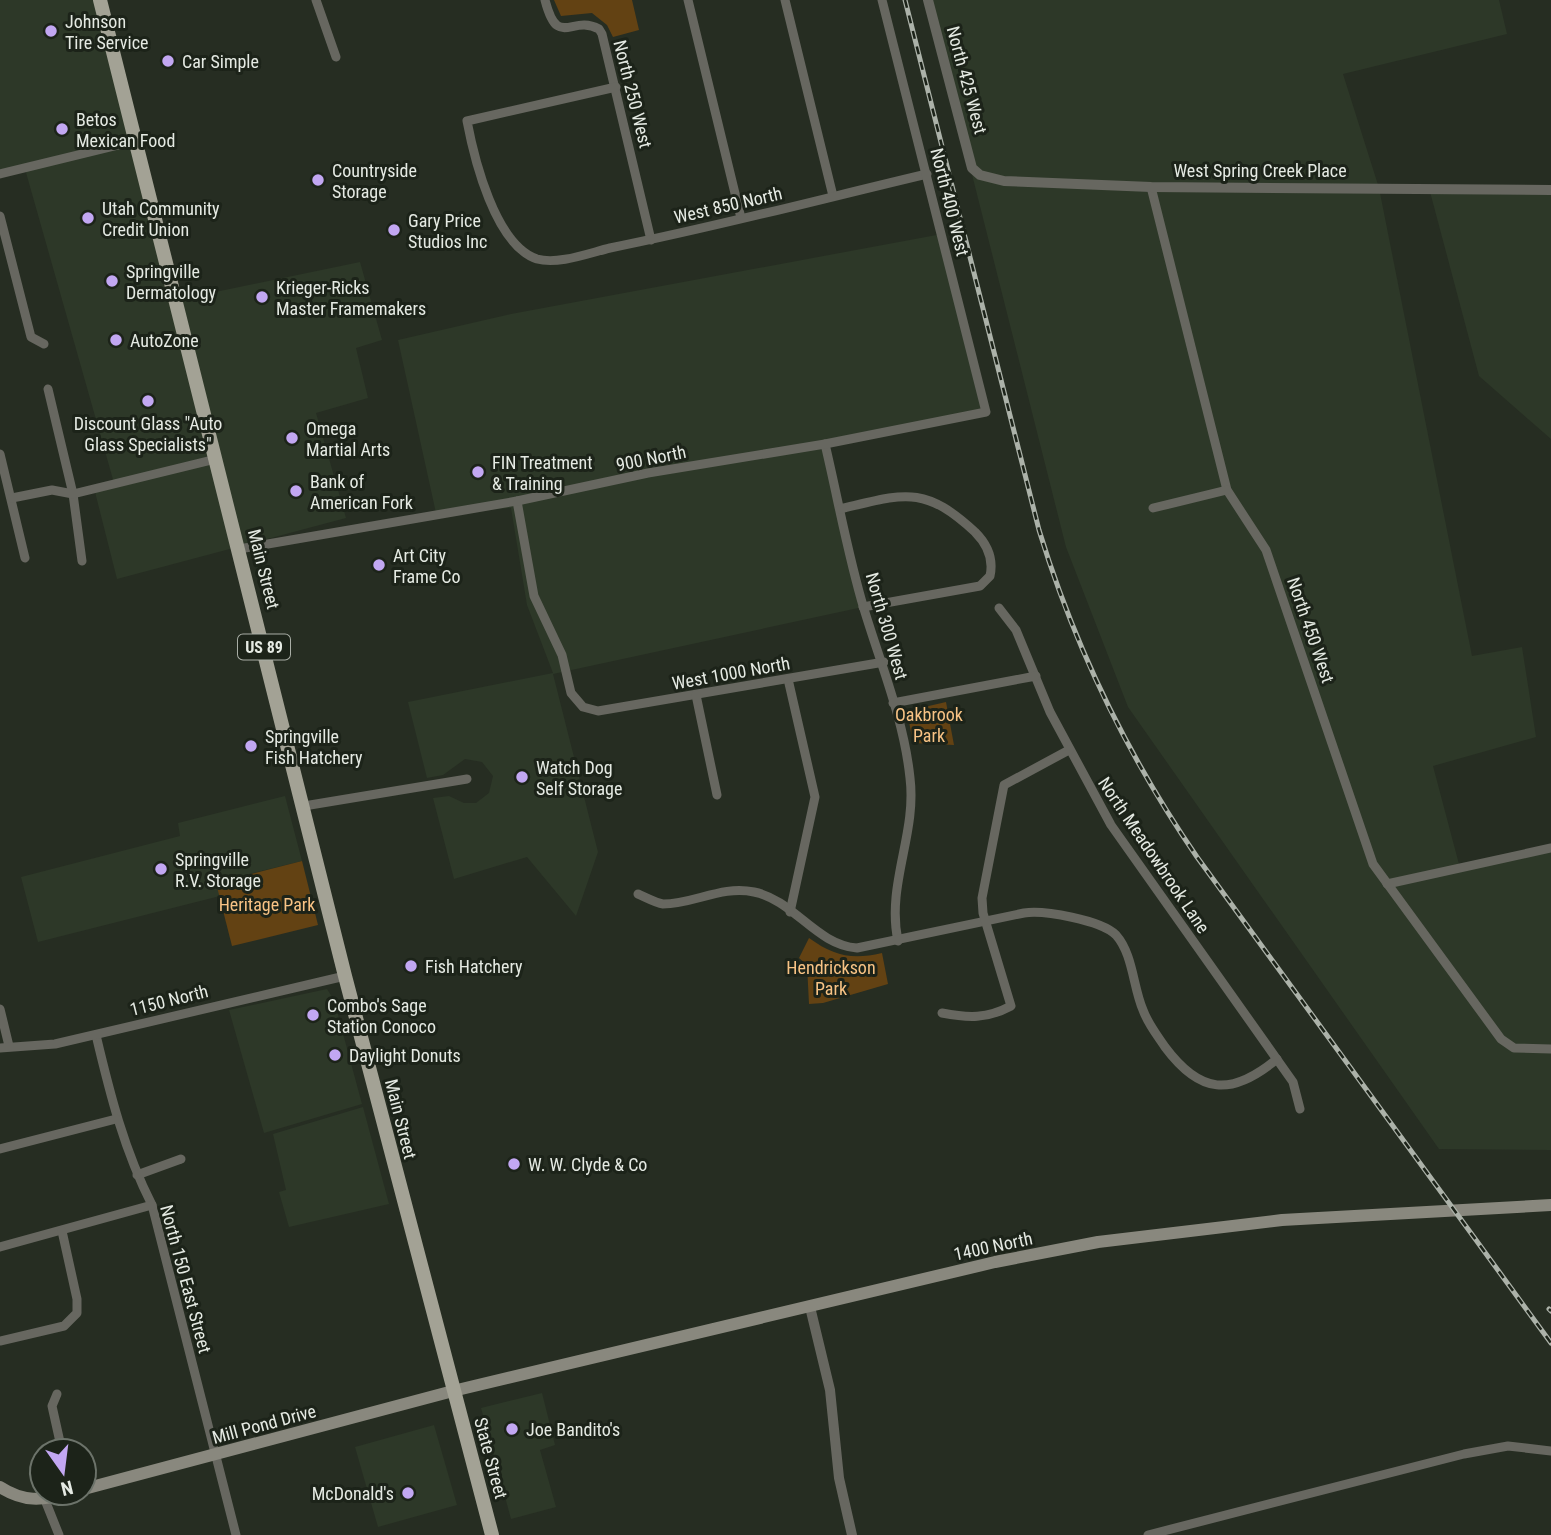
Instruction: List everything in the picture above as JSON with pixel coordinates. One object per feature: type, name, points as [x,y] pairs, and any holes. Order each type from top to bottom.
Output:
[{"type":"main road","name":"Main Street","points":[[100,0],[345,976],[453,1391]]},
{"type":"main road","name":"1400 North","points":[[453,1391],[995,1262],[1098,1242],[1268,1221],[1551,1205]]},
{"type":"main road","name":"Mill Pond Drive","points":[[98,1485],[453,1391]]},
{"type":"main road","name":"State Street","points":[[453,1391],[492,1535]]},
{"type":"main road","points":[[0,1487],[15,1496],[28,1498]]},
{"type":"street","points":[[316,0],[336,57]]},
{"type":"street","name":"North 250 West","points":[[545,0],[549,16],[562,30],[589,25],[599,29],[616,87],[651,240]]},
{"type":"street","points":[[688,0],[741,218]]},
{"type":"street","points":[[785,0],[833,196]]},
{"type":"street","name":"North 400 West","points":[[882,0],[986,412]]},
{"type":"street","name":"North 425 West","points":[[928,0],[972,168]]},
{"type":"street","name":"West 850 North","points":[[616,87],[467,121],[484,192],[517,245],[535,258],[558,259],[651,240],[927,174]]},
{"type":"street","points":[[0,174],[135,141]]},
{"type":"street","name":"West Spring Creek Place","points":[[972,168],[980,175],[1004,181],[1151,187],[1551,190]]},
{"type":"street","name":"North 450 West","points":[[1151,187],[1227,490],[1266,550],[1373,864],[1495,1032],[1514,1048],[1551,1049]]},
{"type":"street","points":[[0,216],[31,337],[44,344]]},
{"type":"street","points":[[48,389],[73,494],[82,561]]},
{"type":"street","name":"900 North","points":[[239,549],[517,501],[648,473],[825,444],[986,412]]},
{"type":"street","name":"North 300 West","points":[[825,444],[863,607],[884,662],[906,752],[912,800],[894,896],[898,941]]},
{"type":"street","points":[[0,454],[25,558]]},
{"type":"street","points":[[12,498],[52,490],[73,494],[216,459]]},
{"type":"street","points":[[1153,508],[1227,490]]},
{"type":"street","points":[[841,509],[908,496],[933,500],[949,508],[986,545],[992,563],[989,579],[980,586],[863,607]]},
{"type":"street","name":"West 1000 North","points":[[517,501],[537,604],[562,655],[571,693],[583,707],[598,711],[884,662]]},
{"type":"street","name":"North Meadowbrook Lane","points":[[999,608],[1016,630],[1069,750],[1121,840],[1293,1082],[1300,1109]]},
{"type":"street","points":[[893,703],[1036,676]]},
{"type":"street","points":[[788,679],[815,796],[790,912]]},
{"type":"street","points":[[696,695],[717,795]]},
{"type":"street","points":[[942,1013],[970,1019],[998,1013],[1011,1006],[986,923],[982,898],[1004,785],[1069,750]]},
{"type":"street","points":[[304,806],[467,779]]},
{"type":"street","points":[[1387,884],[1551,848]]},
{"type":"street","points":[[638,894],[662,904],[727,891],[755,892],[838,945],[857,948],[1024,913],[1050,912],[1113,932],[1125,950],[1143,1010],[1151,1026],[1180,1068],[1202,1083],[1213,1085],[1250,1077],[1277,1059]]},
{"type":"street","name":"1150 North","points":[[4,1047],[55,1044],[345,976]]},
{"type":"street","points":[[0,1009],[4,1047]]},
{"type":"street","name":"North 150 East Street","points":[[96,1035],[116,1119],[137,1175],[152,1205],[236,1535]]},
{"type":"street","points":[[0,1149],[116,1119]]},
{"type":"street","points":[[137,1175],[181,1159]]},
{"type":"street","points":[[0,1247],[152,1205]]},
{"type":"street","points":[[0,1341],[64,1326],[76,1313],[77,1299],[62,1231]]},
{"type":"street","points":[[810,1307],[830,1390],[839,1478],[852,1535]]},
{"type":"street","points":[[57,1394],[51,1406],[59,1437]]},
{"type":"street","points":[[1148,1535],[1464,1454],[1508,1446],[1551,1451]]},
{"type":"street","points":[[48,1507],[59,1535]]},
{"type":"shaded area","points":[[0,0],[100,0],[177,300],[360,262],[382,340],[356,348],[368,398],[316,413],[346,518],[117,579],[94,488],[114,483],[25,169],[0,173]]},
{"type":"shaded area","points":[[928,0],[1499,0],[1507,34],[1343,74],[1379,188],[1472,656],[1522,647],[1536,737],[1433,766],[1460,868],[1551,848],[1551,1150],[1439,1149],[1128,707],[1066,547]]},
{"type":"shaded area","points":[[1429,188],[1551,190],[1551,439],[1479,376]]},
{"type":"shaded area","points":[[942,234],[986,412],[826,444],[863,607],[553,674],[598,852],[576,916],[527,857],[454,879],[433,798],[449,796],[464,803],[476,803],[489,793],[493,776],[482,762],[465,759],[443,775],[427,778],[408,702],[553,673],[527,605],[511,508],[436,513],[398,340],[511,314]]},
{"type":"shaded area","name":"Springville R.V. Storage","points":[[285,796],[302,861],[217,882],[220,896],[38,942],[21,877],[180,836],[178,823]]},
{"type":"shaded area","points":[[327,989],[334,1000],[362,1104],[264,1133],[229,1010]]},
{"type":"shaded area","points":[[363,1107],[389,1204],[289,1227],[279,1192],[286,1190],[273,1134]]},
{"type":"shaded area","points":[[542,1393],[555,1445],[540,1450],[556,1507],[511,1519],[481,1408]]},
{"type":"shaded area","points":[[434,1425],[457,1505],[378,1527],[355,1447]]},
{"type":"green space","points":[[554,0],[632,0],[639,30],[613,37],[607,25],[592,13],[561,16]]},
{"type":"green space","name":"Oakbrook Park","points":[[946,702],[954,745],[913,743],[907,711]]},
{"type":"green space","name":"Heritage Park","points":[[302,861],[318,925],[232,946],[216,883]]},
{"type":"green space","name":"Hendrickson Park","points":[[809,938],[835,953],[844,955],[882,953],[888,984],[823,1003],[809,1004],[807,965],[799,958]]},
{"type":"railway","points":[[905,0],[1039,530],[1069,617],[1105,700],[1148,779],[1197,857],[1551,1343]]},
{"type":"place","name":"Johnson Tire Service","points":[[51,31]]},
{"type":"place","name":"Car Simple","points":[[168,61]]},
{"type":"place","name":"Betos Mexican Food","points":[[62,129]]},
{"type":"place","name":"Countryside Storage","points":[[318,180]]},
{"type":"place","name":"Utah Community Credit Union","points":[[88,218]]},
{"type":"place","name":"Gary Price Studios Inc","points":[[394,230]]},
{"type":"place","name":"Springville Dermatology","points":[[112,281]]},
{"type":"place","name":"Krieger-Ricks Master Framemakers","points":[[262,297]]},
{"type":"place","name":"AutoZone","points":[[116,340]]},
{"type":"place","name":"Discount Glass \"Auto Glass Specialists\"","points":[[148,401]]},
{"type":"place","name":"Omega Martial Arts","points":[[292,438]]},
{"type":"place","name":"FIN Treatment & Training","points":[[478,472]]},
{"type":"place","name":"Bank of American Fork","points":[[296,491]]},
{"type":"place","name":"Art City Frame Co","points":[[379,565]]},
{"type":"place","name":"Springville Fish Hatchery","points":[[251,746]]},
{"type":"place","name":"Watch Dog Self Storage","points":[[522,777]]},
{"type":"place","name":"Springville R.V. Storage","points":[[161,869]]},
{"type":"place","name":"Fish Hatchery","points":[[411,966]]},
{"type":"place","name":"Combo's Sage Station Conoco","points":[[313,1015]]},
{"type":"place","name":"Daylight Donuts","points":[[335,1055]]},
{"type":"place","name":"W. W. Clyde & Co","points":[[514,1164]]},
{"type":"place","name":"Joe Bandito's","points":[[512,1429]]},
{"type":"place","name":"McDonald's","points":[[408,1493]]}]
